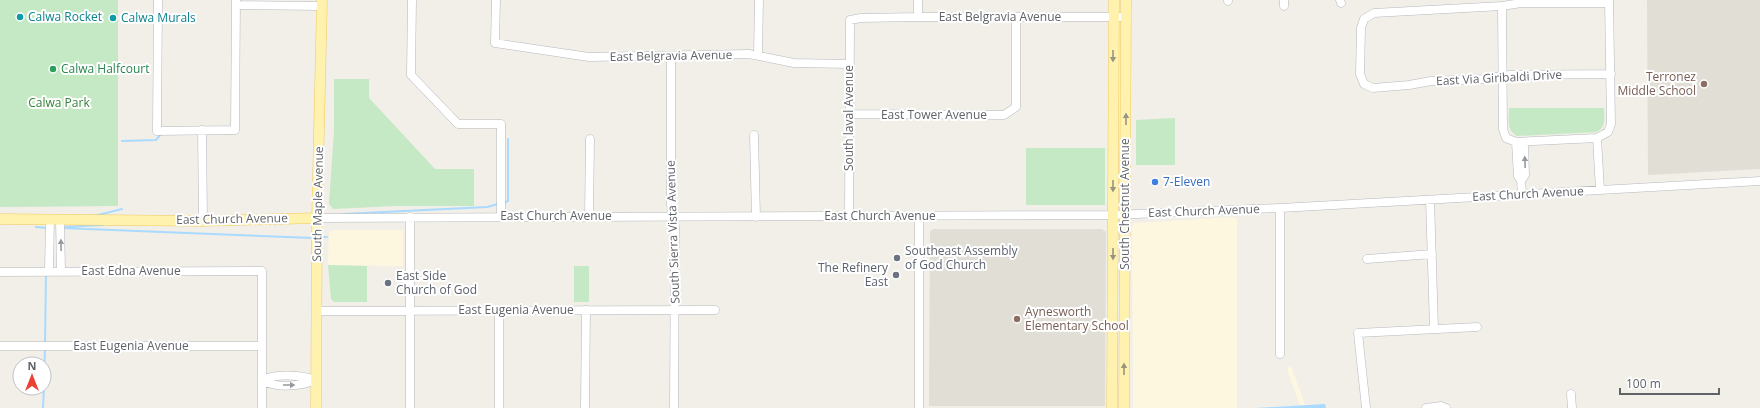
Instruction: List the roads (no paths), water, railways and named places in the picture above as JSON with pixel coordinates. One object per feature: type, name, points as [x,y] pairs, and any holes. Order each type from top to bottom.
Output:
[{"type":"main road","name":"South Chestnut Avenue","points":[[1112,408],[1114,0]]},
{"type":"main road","name":"South Chestnut Avenue","points":[[1124,408],[1126,0]]},
{"type":"main road","name":"South Maple Avenue","points":[[316,408],[317,218],[322,3]]},
{"type":"main road","name":"East Church Avenue","points":[[0,219],[203,221],[317,218]]},
{"type":"street","points":[[158,0],[158,131],[235,130],[236,3],[322,3]]},
{"type":"street","points":[[412,0],[411,75],[458,124],[501,124],[501,216]]},
{"type":"street","name":"East Belgravia Avenue","points":[[496,0],[495,43],[589,57],[758,56],[794,63],[848,64]]},
{"type":"street","points":[[758,56],[759,0]]},
{"type":"street","points":[[918,0],[918,17]]},
{"type":"street","points":[[1554,1],[1609,2],[1611,74],[1610,128],[1604,136],[1597,138],[1520,142],[1510,141],[1504,134],[1502,6],[1554,1]]},
{"type":"street","name":"East Via Giribaldi Drive","points":[[1502,6],[1374,13],[1364,18],[1361,28],[1360,74],[1364,84],[1373,88],[1409,85],[1431,81],[1484,79],[1502,76],[1611,74]]},
{"type":"street","name":"East Belgravia Avenue","points":[[850,20],[861,18],[918,17],[1126,17]]},
{"type":"street","name":"East Tower Avenue","points":[[849,114],[1004,115],[1016,107],[1016,17]]},
{"type":"street","name":"South laval Avenue","points":[[849,216],[848,64],[850,20]]},
{"type":"street","name":"South Sierra Vista Avenue","points":[[670,56],[671,206],[675,227],[674,408]]},
{"type":"street","points":[[202,130],[203,221]]},
{"type":"street","points":[[754,135],[756,217]]},
{"type":"street","points":[[1597,138],[1600,190]]},
{"type":"street","points":[[589,216],[590,139]]},
{"type":"street","points":[[1520,142],[1518,176],[1521,181],[1522,195]]},
{"type":"street","name":"East Church Avenue","points":[[317,218],[501,216],[756,217],[1113,215],[1280,208],[1760,181]]},
{"type":"street","points":[[1430,200],[1434,328]]},
{"type":"street","points":[[1280,208],[1280,354]]},
{"type":"street","points":[[919,408],[920,216]]},
{"type":"street","points":[[410,217],[410,408]]},
{"type":"street","points":[[49,271],[55,219]]},
{"type":"street","points":[[55,219],[61,272]]},
{"type":"street","points":[[1367,259],[1432,254]]},
{"type":"street","name":"East Edna Avenue","points":[[0,272],[262,271],[262,346]]},
{"type":"street","points":[[499,310],[499,408]]},
{"type":"street","points":[[585,408],[586,310]]},
{"type":"street","name":"East Eugenia Avenue","points":[[317,311],[715,310]]},
{"type":"street","points":[[1366,408],[1358,333],[1477,327]]},
{"type":"street","name":"East Eugenia Avenue","points":[[0,346],[262,346]]},
{"type":"street","points":[[262,346],[262,408]]},
{"type":"street","points":[[262,380],[270,385],[306,385],[316,380]]},
{"type":"street","points":[[1571,394],[1572,408]]},
{"type":"street","points":[[1426,408],[1441,406],[1446,408]]},
{"type":"water","points":[[1325,404],[1326,408],[1255,408]]},
{"type":"waterway","points":[[122,141],[156,140],[161,134]]},
{"type":"waterway","points":[[503,203],[508,201],[508,139]]},
{"type":"waterway","points":[[343,214],[487,207],[498,204]]},
{"type":"waterway","points":[[94,216],[122,209]]},
{"type":"waterway","points":[[62,227],[103,225]]},
{"type":"waterway","points":[[36,227],[47,228]]},
{"type":"waterway","points":[[62,228],[313,238]]},
{"type":"waterway","points":[[320,237],[327,237]]},
{"type":"waterway","points":[[45,343],[46,274]]},
{"type":"waterway","points":[[45,348],[45,356]]},
{"type":"waterway","points":[[43,408],[44,396]]},
{"type":"place","name":"Calwa Rocket","points":[[20,17]]},
{"type":"place","name":"Calwa Murals","points":[[113,18]]},
{"type":"place","name":"Calwa Halfcourt","points":[[53,69]]},
{"type":"place","name":"Terronez Middle School","points":[[1704,84]]},
{"type":"place","name":"7-Eleven","points":[[1155,182]]},
{"type":"place","name":"Southeast Assembly of God Church","points":[[897,258]]},
{"type":"place","name":"The Refinery East","points":[[896,275]]},
{"type":"place","name":"East Side Church of God","points":[[388,283]]},
{"type":"place","name":"Aynesworth Elementary School","points":[[1017,319]]},
{"type":"park label","name":"Calwa Park","points":[[59,103]]}]
